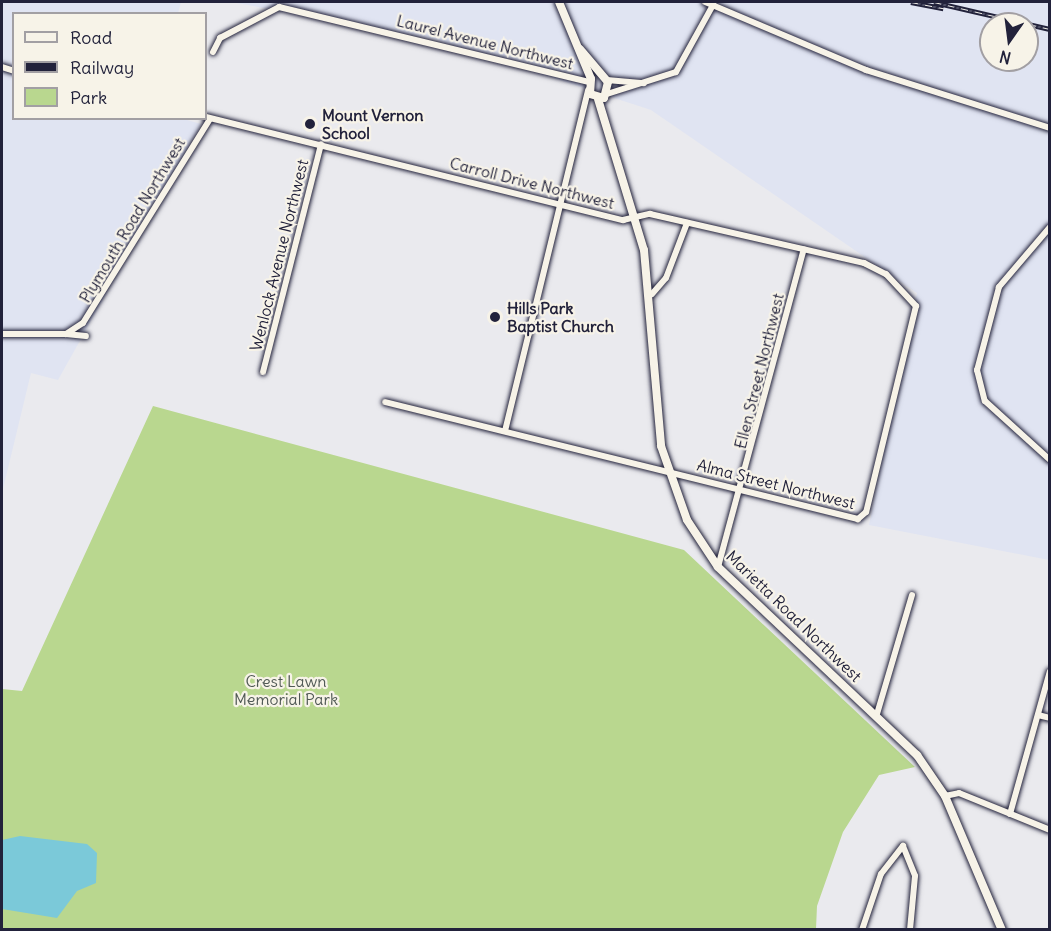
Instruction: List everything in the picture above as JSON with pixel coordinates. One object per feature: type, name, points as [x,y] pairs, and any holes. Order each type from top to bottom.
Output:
[{"type":"main road","points":[[559,2],[580,50],[590,84],[601,97]]},
{"type":"main road","points":[[580,50],[605,78]]},
{"type":"main road","points":[[590,84],[605,78]]},
{"type":"main road","points":[[601,97],[605,78]]},
{"type":"main road","name":"Marietta Road Northwest","points":[[601,97],[637,217],[652,294],[658,425],[666,471],[687,520],[718,567],[877,714],[917,755],[945,796],[1002,930]]},
{"type":"street","points":[[705,2],[904,84],[1050,128]]},
{"type":"street","points":[[584,108],[601,97],[645,83],[665,80],[682,65],[712,5]]},
{"type":"street","name":"Laurel Avenue Northwest","points":[[213,52],[220,38],[279,7],[590,84]]},
{"type":"street","points":[[605,78],[645,83]]},
{"type":"street","points":[[502,430],[590,84]]},
{"type":"street","name":"Carroll Drive Northwest","points":[[208,118],[623,220],[637,217],[687,223],[804,249],[886,274]]},
{"type":"street","name":"Plymouth Road Northwest","points":[[2,334],[57,334],[76,329],[90,315],[207,120]]},
{"type":"street","name":"Wenlock Avenue Northwest","points":[[263,372],[321,144]]},
{"type":"street","points":[[652,294],[666,278],[687,223]]},
{"type":"street","points":[[1050,226],[999,287],[977,370],[985,401],[1050,460]]},
{"type":"street","name":"Ellen Street Northwest","points":[[718,567],[742,491],[804,249]]},
{"type":"street","name":"Alma Street Northwest","points":[[385,402],[854,519],[864,516],[916,313],[914,301],[886,274]]},
{"type":"street","points":[[57,334],[86,336]]},
{"type":"street","points":[[877,714],[912,595]]},
{"type":"street","points":[[1010,814],[1050,671]]},
{"type":"street","points":[[1038,715],[1050,718]]},
{"type":"street","points":[[945,796],[959,793],[1050,830]]},
{"type":"street","points":[[862,930],[881,874],[903,846],[915,876],[910,930]]},
{"type":"shaded area","points":[[2,2],[181,2],[178,12],[12,12],[12,120],[187,120],[201,124],[58,380],[31,373],[2,493]]},
{"type":"shaded area","points":[[231,2],[1049,2],[1049,560],[869,525],[917,293],[651,110],[434,39]]},
{"type":"green space","name":"Crest Lawn Memorial Park","points":[[153,406],[684,550],[915,767],[879,775],[843,832],[817,906],[816,929],[2,929],[2,689],[22,691]]},
{"type":"water","points":[[20,836],[87,844],[97,853],[96,883],[77,891],[57,918],[2,909],[2,840]]},
{"type":"railway","points":[[911,2],[943,8]]},
{"type":"railway","points":[[934,2],[1050,29]]},
{"type":"place","name":"Mount Vernon School","points":[[310,124]]},
{"type":"place","name":"Hills Park Baptist Church","points":[[495,317]]}]
